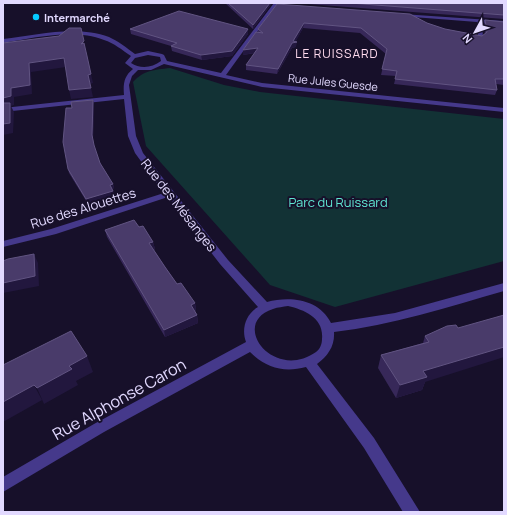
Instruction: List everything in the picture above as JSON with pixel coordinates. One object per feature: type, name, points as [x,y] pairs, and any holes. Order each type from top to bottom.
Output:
[{"type":"street","points":[[222,76],[275,4],[282,5]]},
{"type":"street","points":[[397,15],[504,23]]},
{"type":"street","points":[[412,16],[424,24]]},
{"type":"street","points":[[462,35],[481,37],[479,21]]},
{"type":"street","points":[[3,41],[62,34],[92,35],[109,40],[135,56]]},
{"type":"street","points":[[148,53],[158,54],[164,58],[163,62],[154,67],[137,68],[128,63],[129,58],[148,53]]},
{"type":"street","name":"Rue Jules Guesde","points":[[163,62],[187,65],[222,76],[269,86],[504,110]]},
{"type":"street","name":"Rue des Mésanges","points":[[137,68],[128,78],[126,85],[134,142],[145,163],[228,267],[266,307]]},
{"type":"street","points":[[3,110],[128,97]]},
{"type":"street","name":"Rue des Alouettes","points":[[3,244],[53,232],[169,194]]},
{"type":"street","points":[[328,328],[350,326],[382,320],[504,287]]},
{"type":"street","points":[[288,302],[306,305],[320,314],[328,328],[329,338],[326,347],[319,356],[309,362],[290,365],[276,363],[265,358],[252,345],[249,336],[249,326],[254,317],[266,307],[276,303],[288,302]]},
{"type":"street","name":"Rue Alphonse Caron","points":[[3,485],[99,428],[252,345]]},
{"type":"street","points":[[309,362],[365,436],[412,512]]},
{"type":"green space","name":"Parc du Ruissard","points":[[170,68],[224,85],[260,92],[504,119],[504,261],[335,307],[270,285],[146,146],[133,82],[145,73]]},
{"type":"building","points":[[228,3],[270,3],[253,25]]},
{"type":"building","points":[[350,3],[504,3],[504,15]]},
{"type":"building","points":[[277,4],[410,14],[427,23],[445,29],[482,36],[487,32],[485,20],[504,22],[504,79],[495,79],[497,90],[395,79],[397,71],[382,69],[387,49],[361,28],[304,23],[293,41],[297,42],[292,43],[278,69],[246,65],[258,48],[243,50],[256,32],[263,33],[258,29]]},
{"type":"building","points":[[179,11],[248,29],[232,51],[201,55],[171,46],[177,43],[130,29]]},
{"type":"building","points":[[69,28],[81,28],[84,41],[81,44],[84,43],[87,56],[91,74],[88,75],[91,88],[69,90],[64,58],[29,63],[30,85],[11,88],[11,96],[3,98],[3,43],[59,36]]},
{"type":"building","points":[[93,100],[92,135],[94,145],[100,163],[113,184],[110,185],[113,191],[86,199],[68,169],[63,142],[66,108],[72,108],[71,102]]},
{"type":"building","points":[[3,103],[10,103],[10,123],[3,124]]},
{"type":"building","points":[[134,220],[139,227],[143,226],[153,242],[149,243],[165,267],[177,284],[181,283],[195,303],[191,305],[197,315],[164,330],[105,230]]},
{"type":"building","points":[[34,254],[35,276],[3,283],[3,261]]},
{"type":"building","points":[[504,315],[504,347],[423,371],[427,377],[400,385],[381,355],[429,342],[425,336],[447,326],[456,325],[458,328]]},
{"type":"building","points":[[71,331],[87,356],[69,366],[72,369],[37,388],[34,385],[3,402],[3,365]]},
{"type":"place","name":"Intermarché","points":[[36,17]]},
{"type":"district","name":"LE RUISSARD","points":[[337,53]]}]
